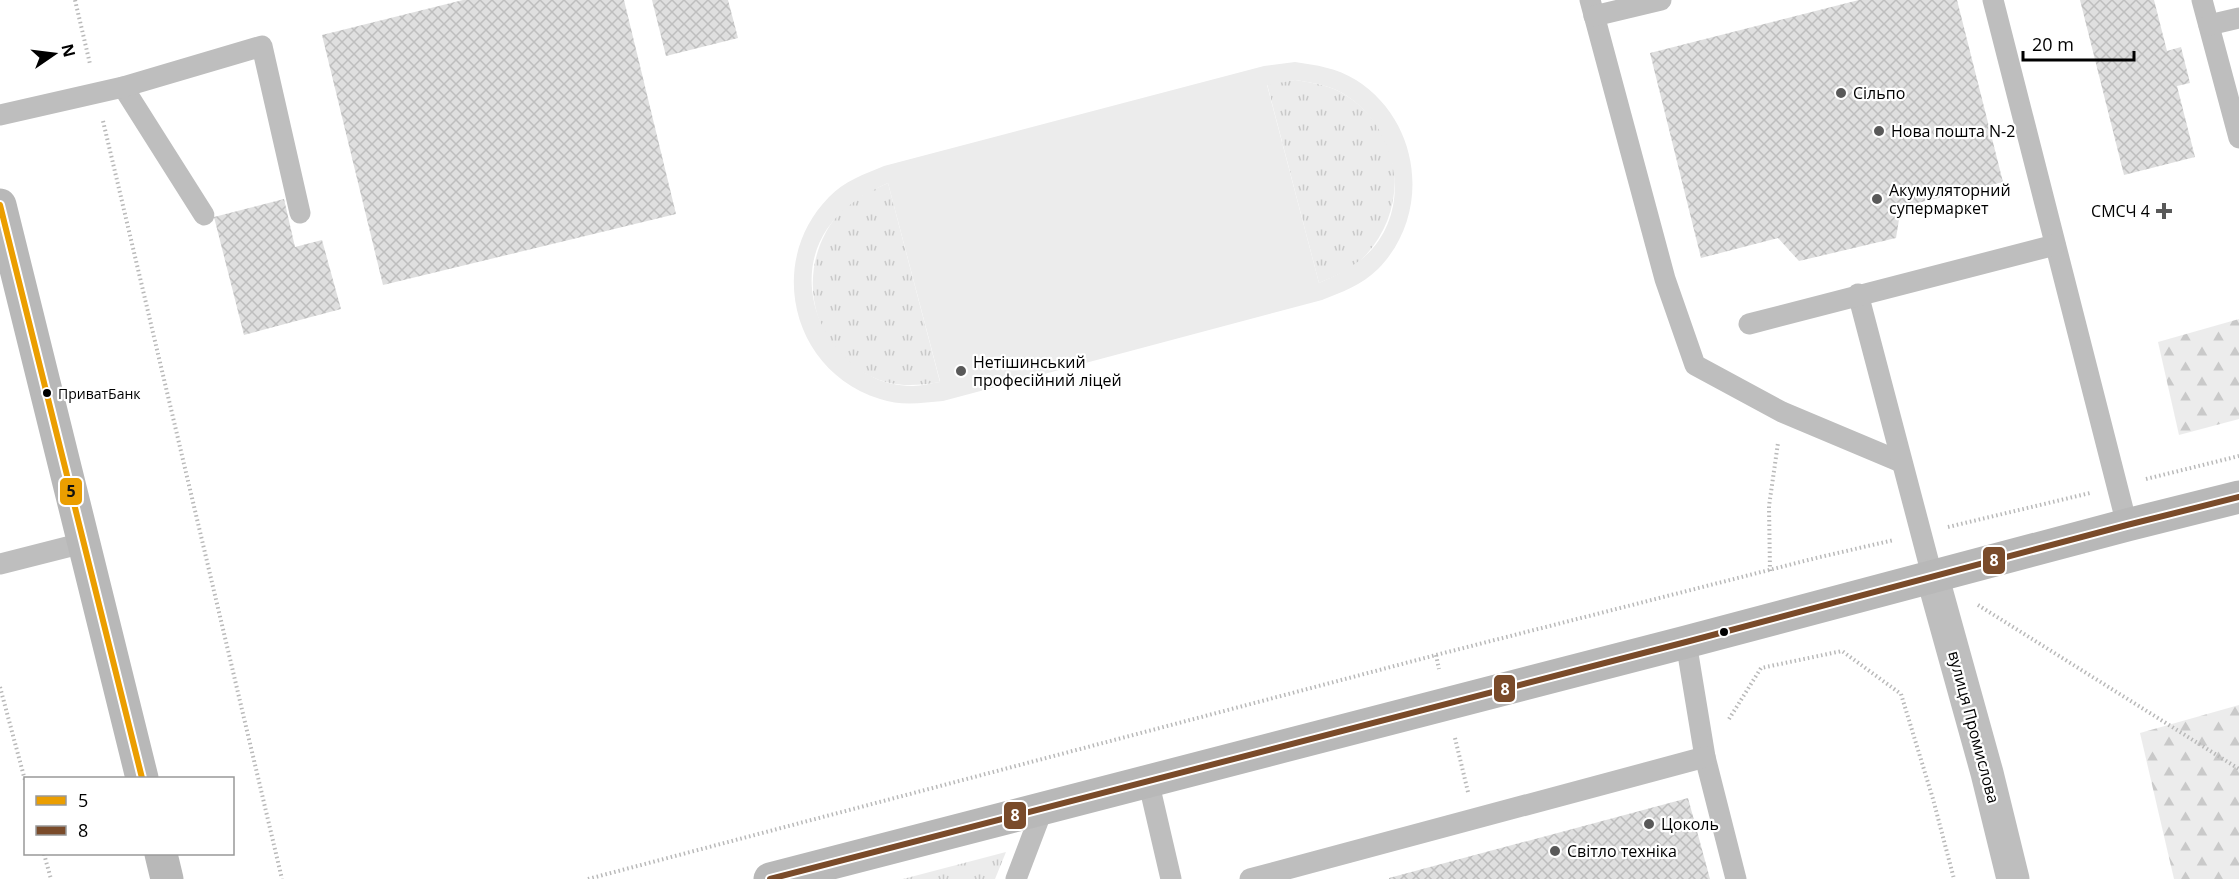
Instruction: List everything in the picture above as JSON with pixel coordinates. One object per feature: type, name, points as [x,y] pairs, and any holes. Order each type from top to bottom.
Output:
[{"type":"main road","points":[[0,205],[142,777]]},
{"type":"main road","points":[[770,879],[2239,497]]},
{"type":"main road","points":[[161,855],[167,879]]},
{"type":"street","name":"вулиця Промислова","points":[[1932,575],[1987,773],[2013,879]]},
{"type":"lane","points":[[1661,0],[1592,8],[1665,279],[1695,365],[1782,412],[1901,462]]},
{"type":"lane","points":[[1994,0],[2127,525]]},
{"type":"lane","points":[[2202,0],[2239,138]]},
{"type":"lane","points":[[2209,25],[2239,18]]},
{"type":"lane","points":[[0,115],[123,87],[262,46],[300,213]]},
{"type":"lane","points":[[123,87],[204,215]]},
{"type":"lane","points":[[1749,324],[1858,294],[2055,245]]},
{"type":"lane","points":[[1858,294],[1932,575]]},
{"type":"lane","points":[[0,564],[83,543]]},
{"type":"lane","points":[[1686,642],[1705,757],[1736,879]]},
{"type":"lane","points":[[1250,879],[1705,757]]},
{"type":"lane","points":[[1148,780],[1171,879]]},
{"type":"lane","points":[[1016,879],[1043,808]]},
{"type":"path","points":[[75,0],[282,879]]},
{"type":"path","points":[[1770,571],[1769,506],[1782,412]]},
{"type":"path","points":[[588,879],[1413,661],[1820,557],[2239,456]]},
{"type":"path","points":[[1932,575],[2239,769]]},
{"type":"path","points":[[1705,757],[1761,668],[1842,651],[1901,694],[1933,799],[1954,879]]},
{"type":"path","points":[[0,687],[24,777]]},
{"type":"path","points":[[44,855],[51,879]]},
{"type":"green space","points":[[1295,62],[1326,68],[1349,76],[1378,98],[1394,119],[1406,143],[1412,169],[1412,196],[1406,222],[1395,247],[1378,269],[1359,284],[1322,300],[943,401],[903,403],[880,399],[850,385],[826,365],[808,340],[798,312],[794,282],[798,252],[809,223],[829,197],[848,182],[884,166],[1264,66]],"holes":[[[1295,80],[1335,89],[1365,111],[1379,130],[1389,151],[1394,174],[1394,197],[1389,219],[1379,240],[1358,262],[1319,283],[1267,85]],[[888,183],[940,381],[940,382],[913,386],[886,382],[861,371],[841,354],[825,332],[815,307],[812,281],[815,254],[827,229],[839,214],[854,202]]]},
{"type":"green space","points":[[1295,80],[1335,89],[1366,111],[1380,130],[1389,150],[1394,171],[1394,193],[1389,215],[1380,236],[1366,255],[1355,264],[1344,272],[1319,283],[1267,84]]},
{"type":"green space","points":[[888,183],[940,382],[900,385],[860,371],[840,354],[825,333],[816,309],[813,284],[816,258],[825,234],[846,206]]},
{"type":"green space","points":[[2239,319],[2239,419],[2179,435],[2158,342]]},
{"type":"green space","points":[[2239,705],[2239,879],[2174,879],[2140,733]]},
{"type":"green space","points":[[1006,852],[995,879],[903,879]]},
{"type":"building","points":[[463,0],[624,0],[676,214],[383,285],[322,35]]},
{"type":"building","points":[[652,0],[728,0],[738,38],[666,56]]},
{"type":"building","points":[[1859,0],[1957,0],[2003,182],[1901,207],[1896,238],[1799,261],[1778,238],[1701,258],[1650,53]]},
{"type":"building","points":[[2080,0],[2154,0],[2167,51],[2181,47],[2190,83],[2177,86],[2195,157],[2124,175]]},
{"type":"building","points":[[284,199],[295,247],[322,240],[341,309],[244,335],[214,217]]},
{"type":"building","points":[[1688,798],[1710,879],[1389,879],[1389,878]]},
{"type":"transit line","name":"5","points":[[0,205],[142,777]]},
{"type":"transit line","name":"8","points":[[770,879],[2239,497]]},
{"type":"place","name":"Сільпо","points":[[1841,93]]},
{"type":"place","name":"Нова пошта N-2","points":[[1879,131]]},
{"type":"place","name":"Акумуляторний супермаркет","points":[[1877,199]]},
{"type":"place","name":"СМСЧ 4","points":[[2164,211]]},
{"type":"place","name":"Нетішинський професійний ліцей","points":[[961,371]]},
{"type":"place","name":"ПриватБанк","points":[[47,393]]},
{"type":"place","name":"Цоколь","points":[[1649,824]]},
{"type":"place","name":"Світло техніка","points":[[1555,851]]}]
